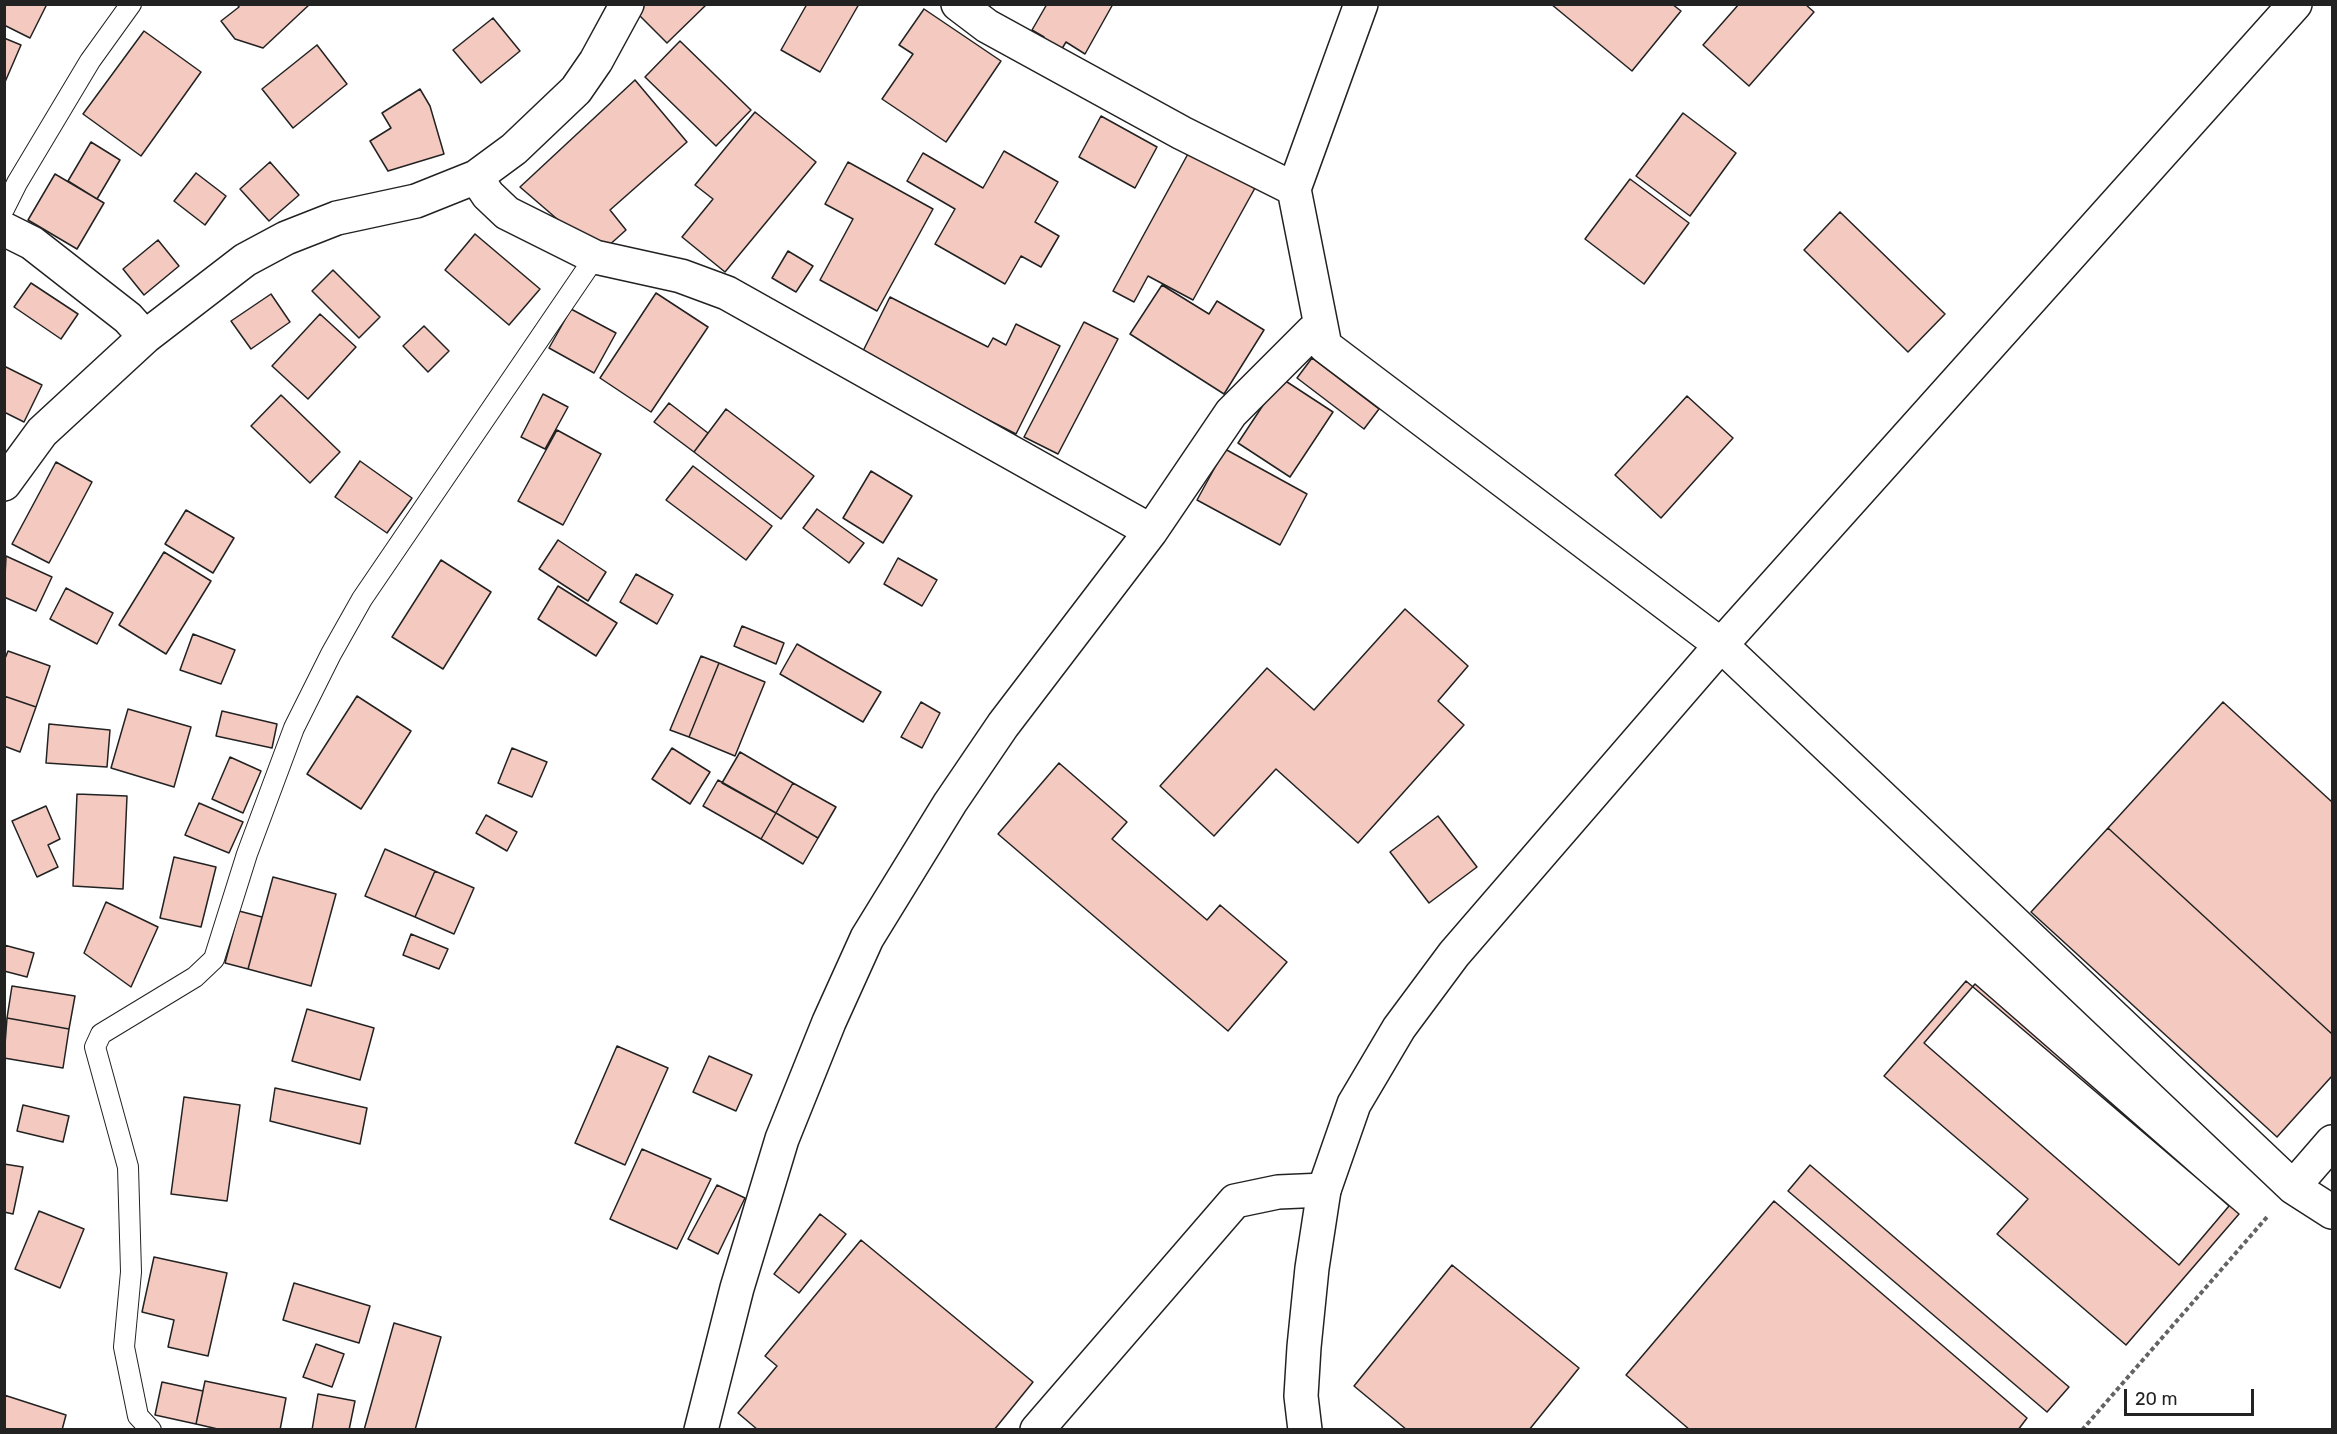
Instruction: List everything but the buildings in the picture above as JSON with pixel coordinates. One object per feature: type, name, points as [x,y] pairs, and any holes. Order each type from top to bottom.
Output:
[{"type":"street","points":[[4,484],[42,432],[145,337],[245,260],[286,238],[337,218],[416,201],[476,177],[514,149],[576,90],[596,61],[627,4]]},
{"type":"street","points":[[958,4],[987,26],[1182,133],[1294,189]]},
{"type":"street","points":[[1361,4],[1294,189],[1325,346],[1721,645],[2293,1187],[2332,1212]]},
{"type":"street","points":[[1305,1430],[1301,1396],[1304,1347],[1312,1268],[1324,1190],[1354,1104],[1399,1028],[1454,954],[1721,645],[2295,4]]},
{"type":"street","points":[[476,177],[488,195],[507,213],[595,257],[681,276],[727,293],[1151,531]]},
{"type":"street","points":[[4,229],[32,243],[128,318],[145,337]]},
{"type":"street","points":[[701,1430],[737,1288],[782,1139],[828,1022],[867,938],[951,804],[1004,725],[1151,531],[1231,413],[1312,332],[1321,327]]},
{"type":"street","points":[[2293,1187],[2332,1142]]},
{"type":"street","points":[[1037,1430],[1235,1201],[1278,1192],[1324,1190]]},
{"type":"lane","points":[[4,209],[17,183],[90,61],[131,4]]},
{"type":"lane","points":[[151,1430],[138,1416],[124,1347],[131,1272],[128,1167],[95,1047],[101,1034],[195,977],[214,959],[247,854],[294,728],[331,654],[362,599],[595,257]]},
{"type":"path","points":[[2082,1430],[2293,1187]]}]
